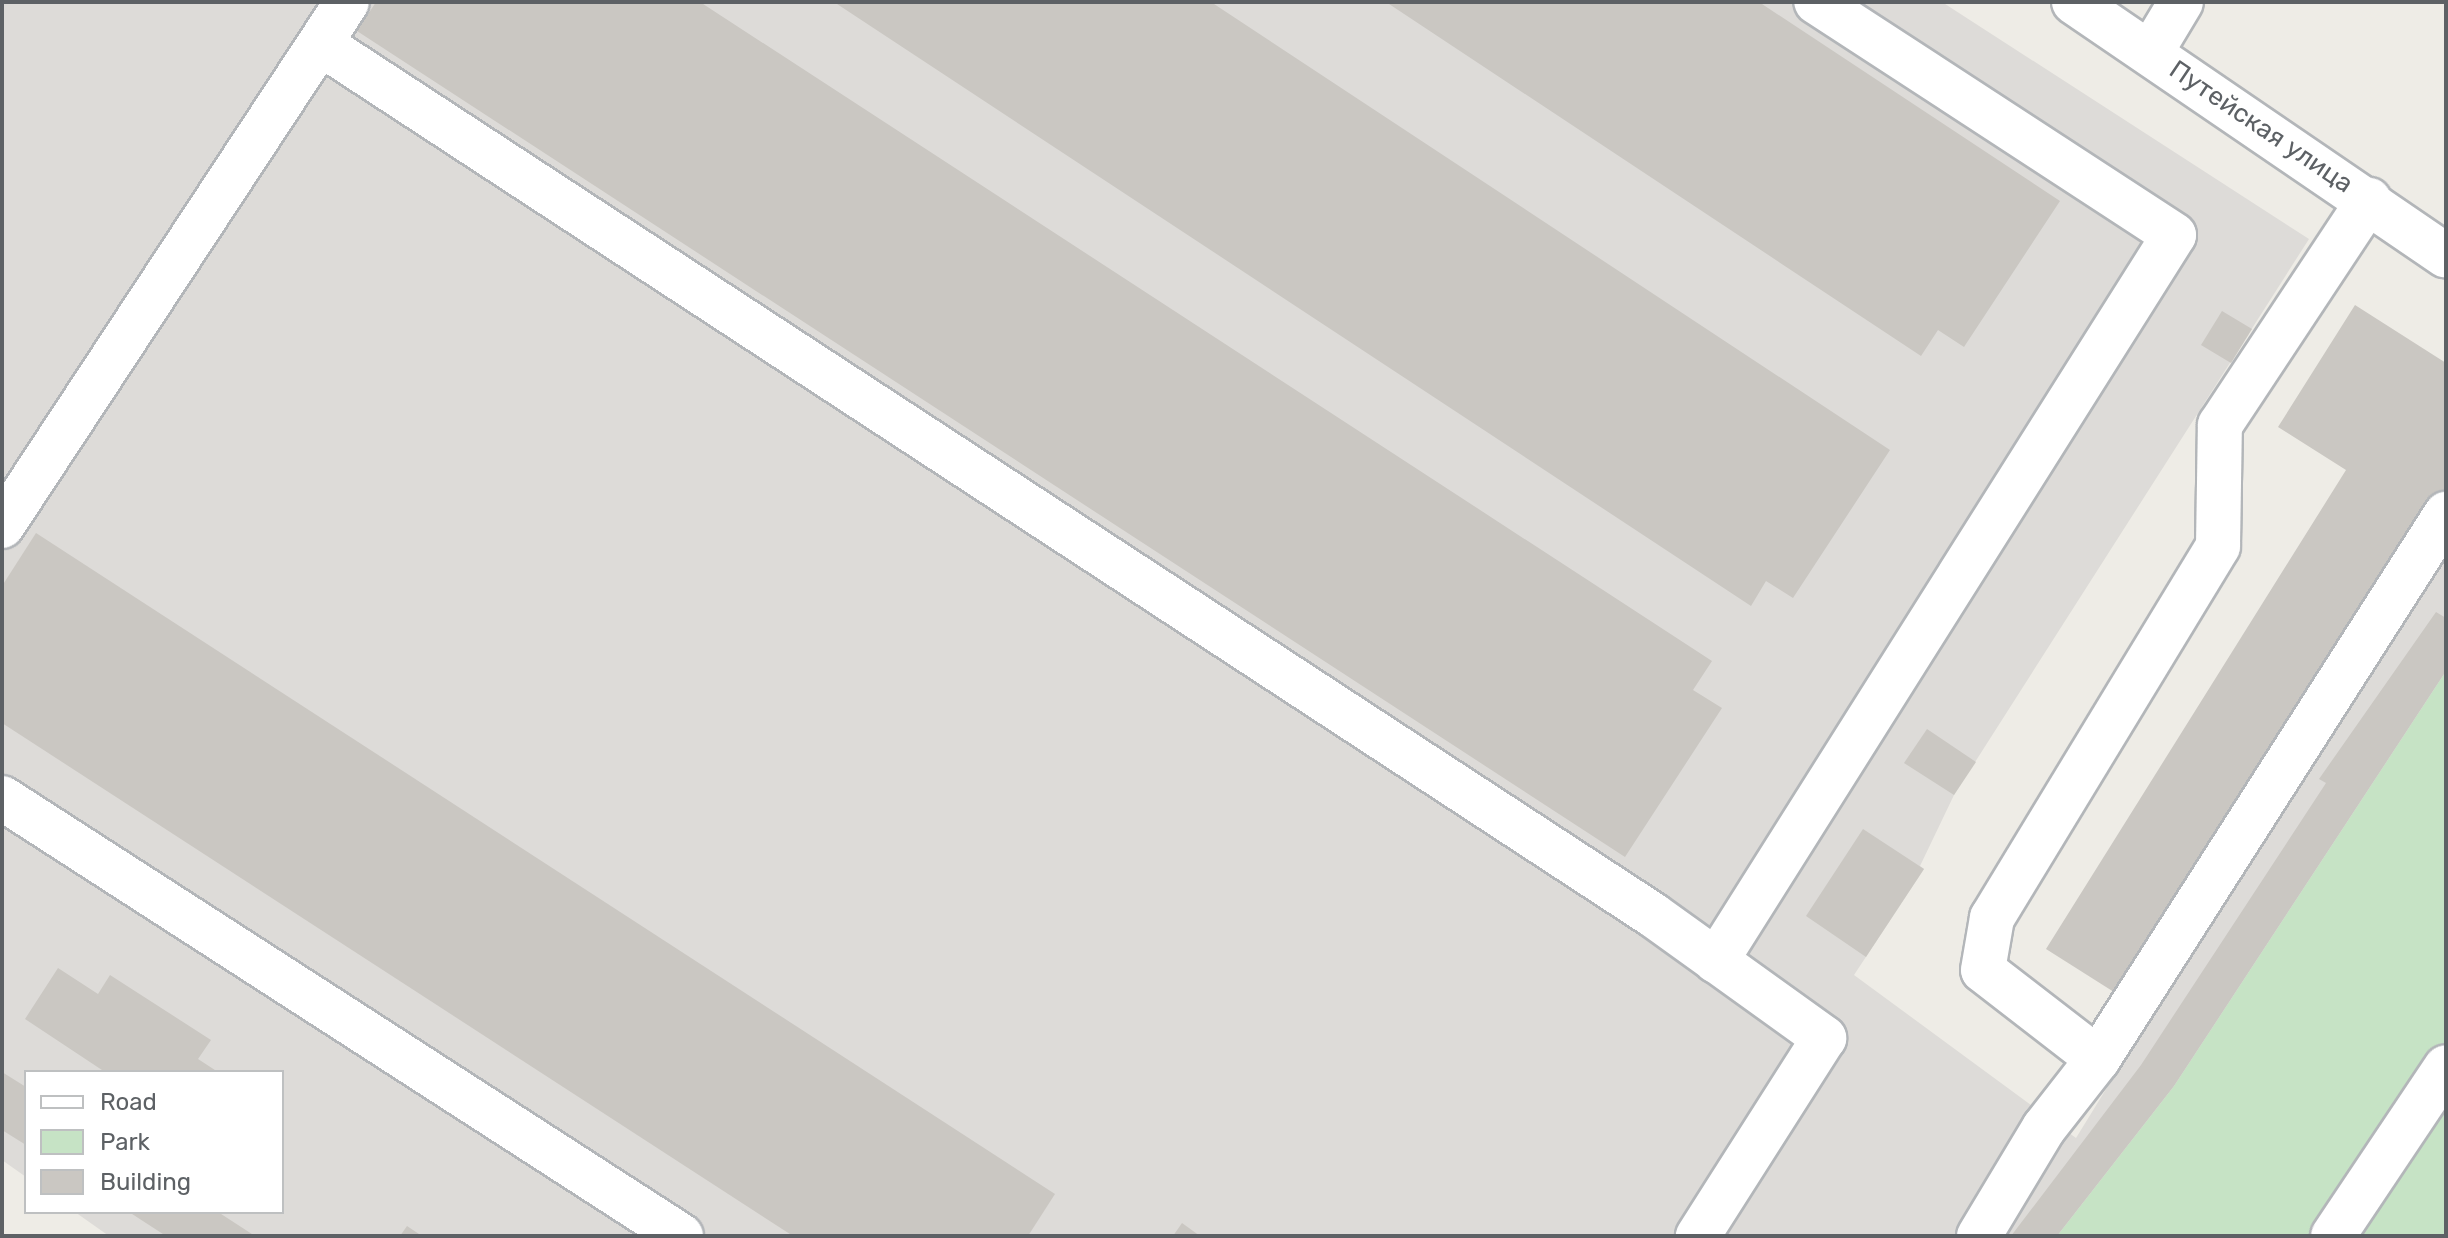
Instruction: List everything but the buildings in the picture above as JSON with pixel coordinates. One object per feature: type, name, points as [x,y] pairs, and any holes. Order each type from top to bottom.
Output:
[{"type":"street","points":[[2,526],[347,2]]},
{"type":"street","points":[[1716,961],[2174,235],[1816,2]]},
{"type":"street","name":"Путейская улица","points":[[2074,2],[2369,200],[2446,256]]},
{"type":"street","points":[[2151,52],[2181,2]]},
{"type":"street","points":[[321,44],[1716,961],[1824,1038],[1698,1236]]},
{"type":"street","points":[[2098,1059],[1983,970],[1992,918],[2218,546],[2220,425],[2369,200]]},
{"type":"street","points":[[1979,1236],[2044,1128],[2098,1059],[2446,514]]},
{"type":"street","points":[[2,798],[681,1236]]},
{"type":"street","points":[[2333,1236],[2446,1067]]},
{"type":"shaded area","points":[[2,2],[1942,2],[2309,239],[1954,795],[1920,866],[1924,869],[1854,975],[2076,1138],[2446,537],[2446,671],[2174,1086],[2057,1236],[109,1236],[78,1214],[284,1214],[284,1070],[24,1070],[24,1176],[2,1160]]},
{"type":"green space","points":[[2446,671],[2446,1236],[2057,1236],[2174,1086]]}]
